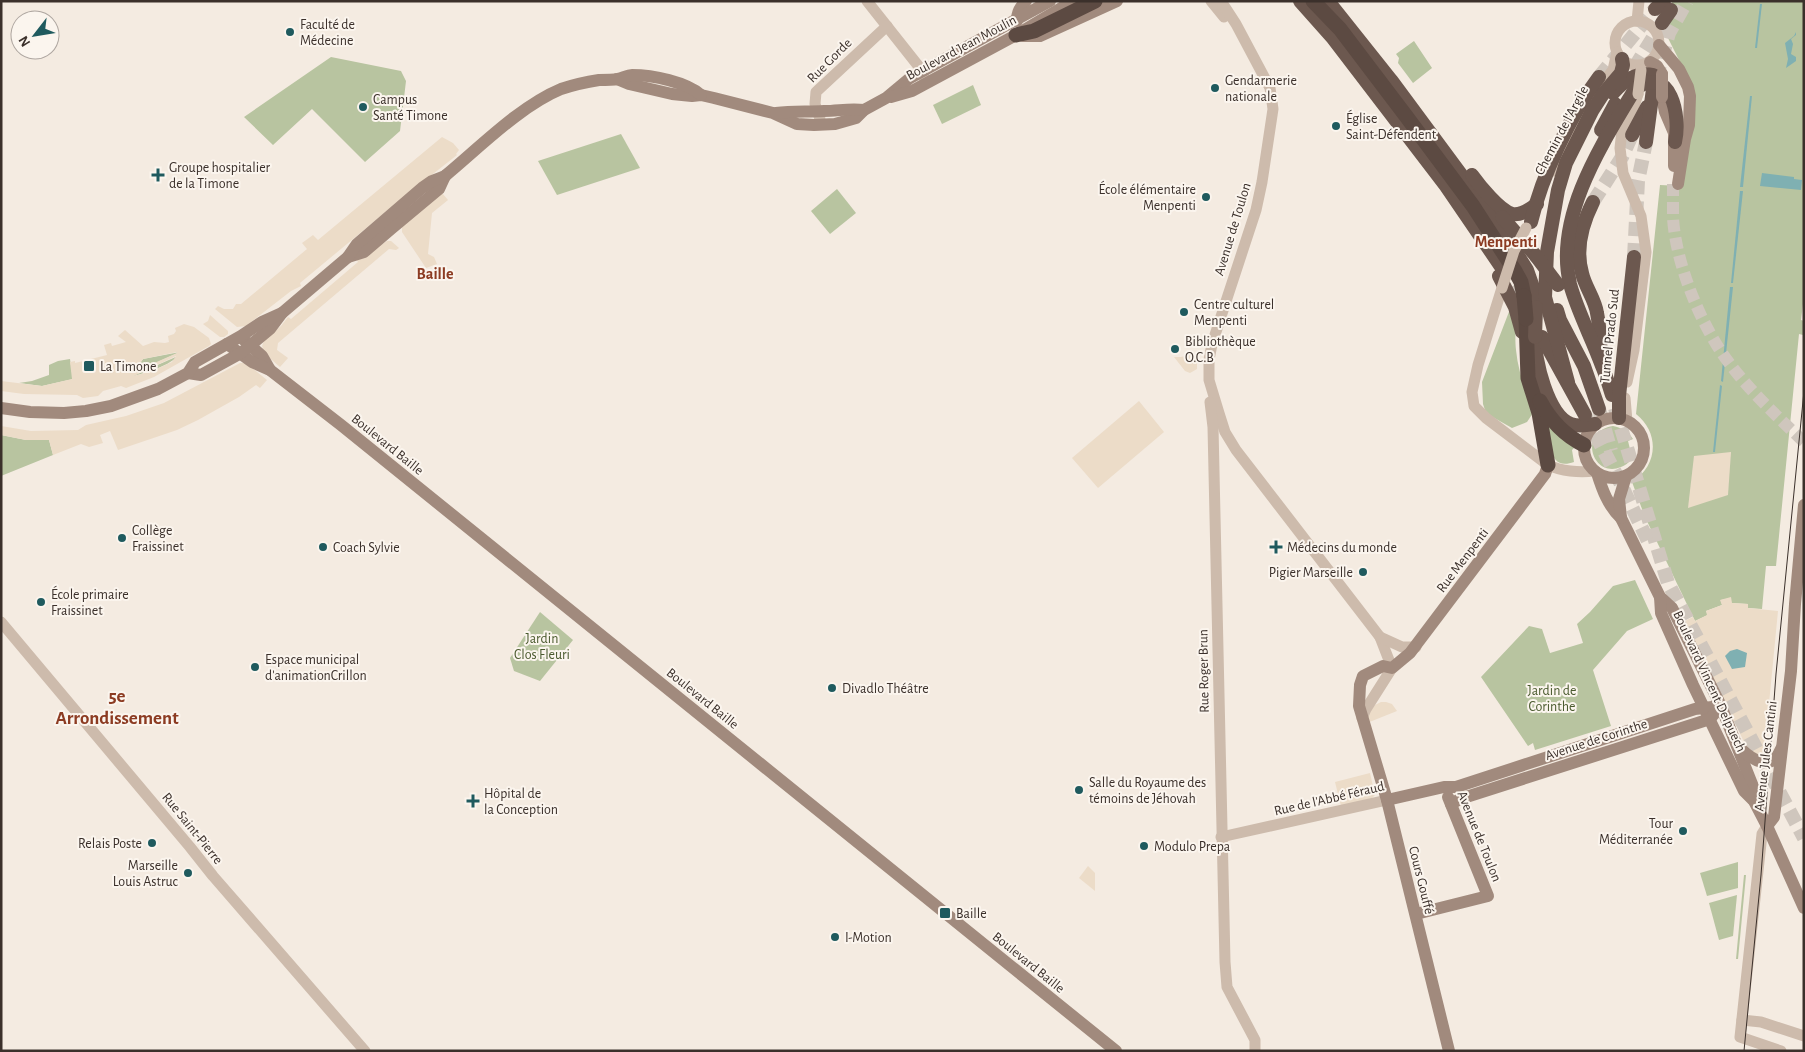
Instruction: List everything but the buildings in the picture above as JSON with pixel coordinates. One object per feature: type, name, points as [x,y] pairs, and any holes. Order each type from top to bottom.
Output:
[{"type":"highway","points":[[1016,28],[1034,30],[1095,1]]},
{"type":"highway","points":[[1300,1],[1313,8],[1332,37],[1459,204],[1502,268]]},
{"type":"highway","points":[[1305,1],[1340,29],[1473,206],[1515,271],[1521,282],[1524,296],[1526,362],[1535,390],[1551,419],[1568,435],[1584,444]]},
{"type":"highway","points":[[1328,1],[1441,146],[1517,253],[1527,270],[1535,293],[1539,337],[1535,349],[1541,376],[1551,401],[1565,420],[1572,424],[1590,420],[1539,337]]},
{"type":"highway","points":[[1662,23],[1663,7]]},
{"type":"highway","points":[[1568,382],[1545,297],[1547,252],[1558,190],[1566,163],[1592,111],[1603,94],[1621,73],[1623,65],[1620,56]]},
{"type":"highway","points":[[1553,221],[1569,176],[1606,103],[1619,86],[1630,78],[1649,74],[1658,76],[1670,84],[1678,97],[1682,109],[1680,141]]},
{"type":"highway","points":[[1528,225],[1565,134],[1581,104],[1599,78]]},
{"type":"highway","points":[[1391,80],[1429,118],[1479,184],[1502,208],[1512,214],[1522,213],[1537,204]]},
{"type":"highway","points":[[1612,395],[1603,366],[1581,318],[1570,281],[1568,258],[1571,220],[1580,189],[1635,89],[1642,84],[1653,82],[1664,86],[1670,94],[1680,141]]},
{"type":"highway","points":[[1569,241],[1583,202],[1627,132],[1655,95]]},
{"type":"highway","points":[[1646,142],[1655,95]]},
{"type":"highway","points":[[1599,409],[1584,366],[1560,320],[1553,295],[1556,254],[1568,201],[1578,174],[1614,104]]},
{"type":"highway","points":[[1441,146],[1536,256],[1581,318]]},
{"type":"highway","points":[[1418,149],[1432,180],[1460,217],[1501,278],[1518,315],[1531,390],[1539,413],[1548,465]]},
{"type":"highway","points":[[1593,202],[1583,225],[1579,244],[1582,273],[1597,312],[1603,366]]},
{"type":"highway","name":"Tunnel Prado Sud","points":[[1623,419],[1618,396],[1634,257]]},
{"type":"main road","points":[[1026,1],[1020,6],[1016,28],[1040,36],[1117,1]]},
{"type":"main road","name":"Boulevard Jean Moulin","points":[[886,98],[912,92],[1051,5],[1073,1]]},
{"type":"main road","name":"Boulevard Jean Moulin","points":[[188,373],[201,375],[244,345],[270,330],[282,313],[348,257],[364,252],[411,213],[439,189],[445,176],[519,114],[560,90],[578,84],[617,79],[629,84],[672,94],[701,95],[773,113],[796,124],[835,124],[856,118],[864,110],[886,98],[910,78],[922,71],[1016,28]]},
{"type":"main road","points":[[1659,46],[1679,69],[1688,87],[1691,107],[1689,125],[1680,141],[1676,184]]},
{"type":"main road","points":[[1644,66],[1657,66],[1662,74],[1655,95],[1680,141]]},
{"type":"main road","name":"Boulevard Jean Moulin","points":[[773,113],[853,108],[864,110]]},
{"type":"main road","name":"Boulevard Jean Moulin","points":[[1,408],[30,412],[64,413],[89,411],[132,400],[188,373],[194,362],[227,344]]},
{"type":"main road","name":"Boulevard Baille","points":[[227,344],[244,345],[262,356],[270,370],[1116,1051]]},
{"type":"main road","points":[[1623,419],[1639,431],[1644,445],[1642,460],[1638,467],[1626,476],[1611,478],[1595,472],[1584,454],[1584,444],[1590,420],[1623,419]]},
{"type":"main road","name":"Rue Menpenti","points":[[1392,668],[1416,647],[1545,474],[1548,465]]},
{"type":"main road","name":"Boulevard Vincent Delpuech","points":[[1595,472],[1614,512],[1620,518],[1660,597],[1672,608],[1721,706],[1754,789],[1754,801]]},
{"type":"main road","points":[[1620,518],[1620,499],[1626,476]]},
{"type":"main road","name":"Avenue Jules Cantini","points":[[1767,826],[1774,817],[1790,671],[1794,604],[1804,505]]},
{"type":"main road","name":"Boulevard Vincent Delpuech","points":[[1660,597],[1661,613],[1704,707],[1744,791],[1754,801],[1767,826],[1804,908]]},
{"type":"main road","name":"Cours Gouffé","points":[[1392,668],[1383,666],[1363,676],[1358,706],[1387,800],[1449,1051]]},
{"type":"main road","points":[[1710,719],[1721,706]]},
{"type":"main road","name":"Avenue de Corinthe","points":[[1444,788],[1456,787],[1704,707],[1721,706]]},
{"type":"main road","name":"Avenue de Corinthe","points":[[1451,804],[1476,794],[1710,719]]},
{"type":"main road","points":[[1736,744],[1753,760],[1766,763],[1774,760],[1782,746]]},
{"type":"main road","points":[[1472,781],[1476,794]]},
{"type":"main road","name":"Rue de l'Abbé Féraud","points":[[1387,800],[1444,788]]},
{"type":"main road","name":"Avenue de Toulon","points":[[1416,914],[1488,896],[1444,788]]},
{"type":"street","points":[[867,1],[922,71],[926,79],[924,85]]},
{"type":"street","name":"Avenue de Toulon","points":[[1211,1],[1242,37]]},
{"type":"street","name":"Avenue de Toulon","points":[[1221,1],[1236,24],[1270,88],[1273,121],[1254,219],[1212,344],[1208,368],[1209,380],[1225,432],[1236,450],[1380,637],[1392,668]]},
{"type":"street","points":[[1637,21],[1639,1]]},
{"type":"street","points":[[1623,419],[1626,386],[1634,350],[1646,252],[1641,216],[1623,174],[1620,148],[1627,132],[1644,66],[1656,55],[1659,46],[1659,39],[1653,28],[1648,24],[1637,21],[1626,24],[1619,31],[1615,40],[1620,56],[1630,64],[1644,66]]},
{"type":"street","name":"Rue Gorde","points":[[822,125],[815,104],[816,92],[887,26]]},
{"type":"street","name":"Chemin de l'Argile","points":[[1548,465],[1480,413],[1474,406],[1472,392],[1478,365],[1514,251],[1528,225],[1537,214],[1551,178],[1580,119],[1594,95],[1613,70],[1620,56]]},
{"type":"street","name":"Rue Roger Brun","points":[[1209,380],[1213,427],[1225,962],[1228,986],[1255,1040],[1255,1051]]},
{"type":"street","points":[[1213,427],[1225,432]]},
{"type":"street","points":[[1548,465],[1556,469],[1595,472]]},
{"type":"street","name":"Rue Saint-Pierre","points":[[1,622],[213,876],[365,1051]]},
{"type":"street","name":"Avenue de Toulon","points":[[1380,637],[1402,647],[1416,647]]},
{"type":"street","points":[[1362,718],[1392,668]]},
{"type":"street","name":"Rue de l'Abbé Féraud","points":[[1221,837],[1387,800]]},
{"type":"street","name":"Avenue Jules Cantini","points":[[1767,826],[1762,834],[1740,1036],[1781,1051]]},
{"type":"street","points":[[1742,1020],[1761,1022],[1804,1036]]},
{"type":"green space","points":[[1672,1],[1804,1],[1804,296],[1801,320],[1804,321],[1803,335],[1799,334],[1776,566],[1766,566],[1762,609],[1748,608],[1748,604],[1731,603],[1731,598],[1721,600],[1722,605],[1706,611],[1708,615],[1695,621],[1645,517],[1632,482],[1647,467],[1653,449],[1649,430],[1636,414],[1660,185],[1681,186],[1689,80],[1664,30],[1672,11]]},
{"type":"green space","points":[[1414,41],[1432,68],[1413,83],[1398,63],[1399,58],[1396,54]]},
{"type":"green space","points":[[331,57],[401,71],[406,81],[400,131],[365,162],[312,109],[273,145],[244,117]]},
{"type":"green space","points":[[973,85],[981,105],[942,124],[933,105]]},
{"type":"green space","points":[[621,134],[640,168],[557,195],[538,161]]},
{"type":"green space","points":[[837,189],[856,213],[830,234],[811,211]]},
{"type":"green space","points":[[1512,304],[1515,316],[1517,358],[1533,413],[1527,422],[1512,428],[1489,415],[1485,410],[1482,382]]},
{"type":"green space","points":[[180,352],[133,373],[143,359]]},
{"type":"green space","points":[[178,356],[162,367],[130,377]]},
{"type":"green space","points":[[70,359],[73,379],[42,386],[19,383],[49,375],[49,365]]},
{"type":"green space","points":[[1549,426],[1574,448],[1572,450],[1574,462],[1566,464],[1560,463],[1555,459],[1552,454]]},
{"type":"green space","points":[[1613,426],[1629,434],[1633,439],[1628,441],[1630,449],[1635,450],[1632,458],[1626,464],[1611,469],[1597,461],[1592,445],[1595,437],[1602,430]]},
{"type":"green space","points":[[1,435],[26,440],[49,440],[53,455],[1,476]]},
{"type":"green space","name":"Jardin de Corinthe","points":[[1635,580],[1653,619],[1627,631],[1593,670],[1611,726],[1535,750],[1533,743],[1528,746],[1481,677],[1529,626],[1542,629],[1550,653],[1583,643],[1577,624],[1613,586]]},
{"type":"green space","name":"Jardin Clos Fleuri","points":[[540,612],[573,640],[540,681],[514,671],[510,658]]},
{"type":"green space","points":[[1738,862],[1738,888],[1707,896],[1700,873]]},
{"type":"green space","points":[[1744,875],[1746,875],[1738,959],[1736,959]]},
{"type":"green space","points":[[1737,895],[1733,936],[1719,940],[1709,903]]},
{"type":"shaded area","points":[[442,137],[453,143],[459,150],[457,155],[300,283],[301,286],[291,291],[246,326],[237,327],[215,309],[218,306],[224,309],[233,309],[236,304],[241,304],[307,249],[302,243],[313,235],[318,240]]},
{"type":"shaded area","points":[[442,193],[448,200],[432,213],[428,254],[434,257],[437,264],[426,268],[402,232],[402,226]]},
{"type":"shaded area","points":[[387,241],[391,241],[399,248],[396,250],[389,249],[278,343],[277,350],[288,358],[280,367],[265,354],[262,346],[264,341],[288,317],[291,319],[358,262],[357,260]]},
{"type":"shaded area","points":[[210,315],[228,331],[228,334],[220,337],[203,324],[208,321]]},
{"type":"shaded area","points":[[184,324],[194,327],[209,338],[211,344],[154,377],[126,388],[121,386],[103,391],[98,396],[83,398],[77,395],[24,394],[1,391],[1,381],[42,386],[72,379],[70,362],[75,361],[75,363],[107,355],[104,345],[111,343],[112,346],[126,342],[118,336],[125,330],[143,346],[154,342],[169,342],[168,336],[174,334],[175,328]],"holes":[[[177,353],[134,372],[143,359]],[[176,356],[172,362],[152,371],[134,376]]]},
{"type":"shaded area","points":[[1197,353],[1197,369],[1190,373],[1185,371],[1174,357],[1181,357]]},
{"type":"shaded area","points":[[240,363],[246,363],[267,380],[260,388],[256,385],[239,397],[177,430],[118,450],[110,431],[100,435],[103,443],[89,447],[81,444],[53,455],[49,440],[26,440],[1,435],[1,426],[31,431],[78,430],[86,425],[126,416],[164,403]]},
{"type":"shaded area","points":[[1139,401],[1164,432],[1098,488],[1072,458]]},
{"type":"shaded area","points":[[1731,452],[1728,495],[1688,508],[1694,456]]},
{"type":"shaded area","points":[[1731,597],[1732,603],[1748,604],[1748,608],[1778,611],[1764,755],[1762,756],[1755,754],[1747,748],[1685,621],[1693,617],[1695,621],[1707,615],[1706,611],[1722,605],[1720,600]]},
{"type":"shaded area","points":[[1381,702],[1392,704],[1397,711],[1367,723],[1367,715],[1375,705]]},
{"type":"shaded area","points":[[1370,773],[1375,795],[1372,798],[1341,806],[1335,782]]},
{"type":"shaded area","points":[[1088,866],[1095,873],[1095,891],[1079,878]]},
{"type":"water","points":[[1760,4],[1762,4],[1757,48],[1755,48]]},
{"type":"water","points":[[1796,32],[1796,35],[1791,39],[1793,44],[1791,54],[1796,57],[1796,61],[1786,68],[1788,59],[1785,43]]},
{"type":"water","points":[[1750,96],[1752,96],[1743,187],[1740,187]]},
{"type":"water","points":[[1762,173],[1794,177],[1794,179],[1802,180],[1801,190],[1760,186]]},
{"type":"water","points":[[1740,191],[1743,191],[1733,283],[1731,283]]},
{"type":"water","points":[[1730,287],[1733,287],[1723,382],[1721,381]]},
{"type":"water","points":[[1720,385],[1722,386],[1715,452],[1713,452]]},
{"type":"water","points":[[1737,649],[1747,653],[1745,667],[1732,669],[1725,656],[1730,651]]},
{"type":"tunnel","points":[[1656,79],[1669,33],[1687,1]]},
{"type":"tunnel","points":[[1599,77],[1655,9]]},
{"type":"tunnel","points":[[1623,86],[1662,23]]},
{"type":"tunnel","points":[[1593,202],[1622,157],[1632,135]]},
{"type":"tunnel","points":[[1634,257],[1638,181],[1646,142]]},
{"type":"tunnel","points":[[1673,184],[1673,218],[1679,256],[1685,277],[1711,336],[1741,378],[1804,442]]},
{"type":"tunnel","points":[[1502,268],[1524,304]]},
{"type":"tunnel","points":[[1615,408],[1668,583],[1804,838]]},
{"type":"tunnel","points":[[1599,409],[1611,451]]},
{"type":"tunnel","points":[[1585,415],[1648,541]]},
{"type":"tram line","points":[[1744,1051],[1761,875],[1776,674],[1804,391]]},
{"type":"place","name":"Faculté de Médecine","points":[[290,32]]},
{"type":"place","name":"Gendarmerie nationale","points":[[1215,88]]},
{"type":"place","name":"Campus Santé Timone","points":[[363,107]]},
{"type":"place","name":"Église Saint-Défendent","points":[[1336,126]]},
{"type":"place","name":"Groupe hospitalier de la Timone","points":[[158,175]]},
{"type":"place","name":"École élémentaire Menpenti","points":[[1206,197]]},
{"type":"place","name":"Centre culturel Menpenti","points":[[1184,312]]},
{"type":"place","name":"Bibliothèque O.C.B","points":[[1175,349]]},
{"type":"place","name":"La Timone","points":[[89,366]]},
{"type":"place","name":"Collège Fraissinet","points":[[122,538]]},
{"type":"place","name":"Coach Sylvie","points":[[323,547]]},
{"type":"place","name":"Médecins du monde","points":[[1276,547]]},
{"type":"place","name":"Pigier Marseille","points":[[1363,572]]},
{"type":"place","name":"École primaire Fraissinet","points":[[41,602]]},
{"type":"place","name":"Espace municipal d'animationCrillon","points":[[255,667]]},
{"type":"place","name":"Divadlo Théâtre","points":[[832,688]]},
{"type":"place","name":"Salle du Royaume des témoins de Jéhovah","points":[[1079,790]]},
{"type":"place","name":"Hôpital de la Conception","points":[[473,801]]},
{"type":"place","name":"Tour Méditerranée","points":[[1683,831]]},
{"type":"place","name":"Relais Poste","points":[[152,843]]},
{"type":"place","name":"Modulo Prepa","points":[[1144,846]]},
{"type":"place","name":"Marseille Louis Astruc","points":[[188,873]]},
{"type":"place","name":"Baille","points":[[945,913]]},
{"type":"place","name":"I-Motion","points":[[835,937]]},
{"type":"district","name":"Menpenti","points":[[1506,241]]},
{"type":"district","name":"Baille","points":[[435,273]]},
{"type":"district","name":"5e Arrondissement","points":[[117,706]]}]
